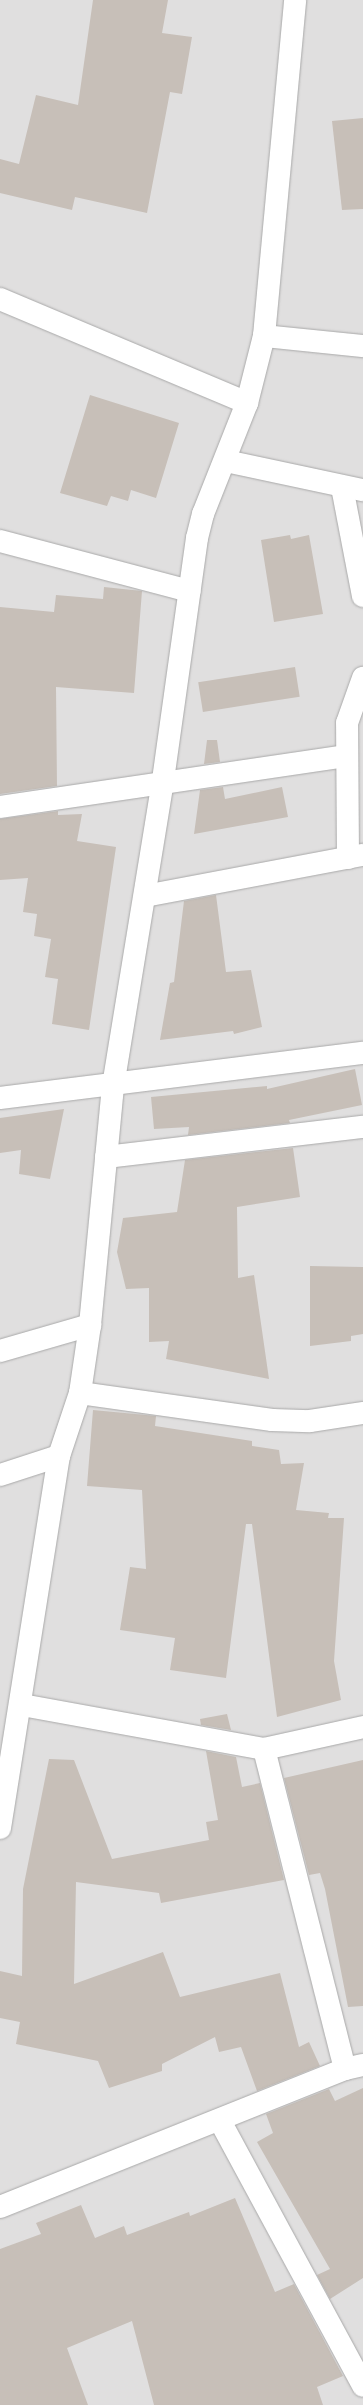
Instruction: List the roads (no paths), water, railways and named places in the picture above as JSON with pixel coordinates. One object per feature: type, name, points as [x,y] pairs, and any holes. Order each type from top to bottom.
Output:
[{"type":"street","points":[[0,1828],[22,1706],[60,1456],[80,1392],[90,1325],[113,1086],[163,780],[189,591],[203,514],[226,461],[247,403],[264,336],[295,0]]},
{"type":"street","points":[[0,299],[247,403]]},
{"type":"street","points":[[264,336],[363,346]]},
{"type":"street","points":[[226,461],[342,487],[363,490]]},
{"type":"street","points":[[342,487],[363,596]]},
{"type":"street","points":[[0,541],[189,591]]},
{"type":"street","points":[[145,896],[355,856],[346,756],[355,722],[363,678]]},
{"type":"street","points":[[0,807],[163,780],[346,756]]},
{"type":"street","points":[[0,1098],[113,1086],[363,1053]]},
{"type":"street","points":[[106,1157],[363,1127]]},
{"type":"street","points":[[0,1351],[90,1325]]},
{"type":"street","points":[[80,1392],[272,1420],[310,1421],[363,1413]]},
{"type":"street","points":[[0,1476],[60,1456]]},
{"type":"street","points":[[22,1706],[264,1749],[363,1726]]},
{"type":"street","points":[[0,2207],[354,2067],[264,1749]]},
{"type":"street","points":[[220,2121],[363,2386]]}]
